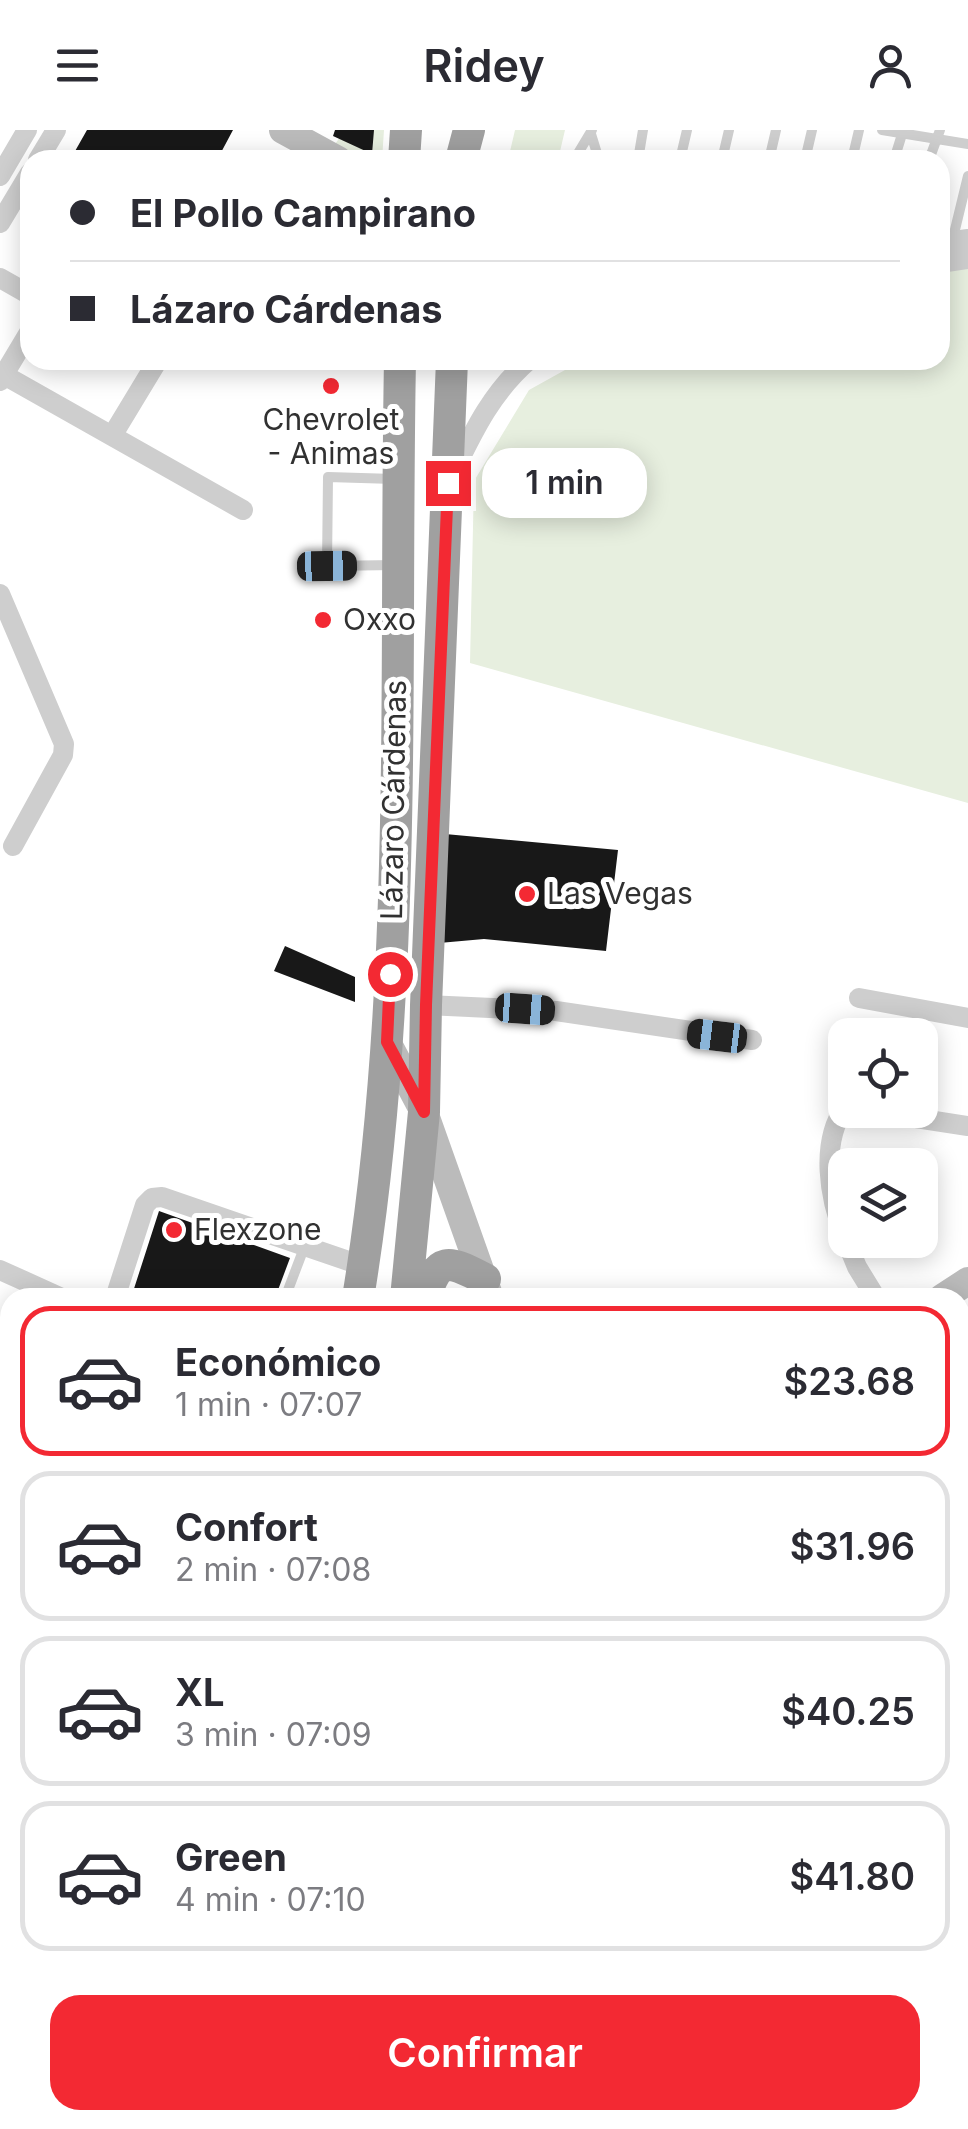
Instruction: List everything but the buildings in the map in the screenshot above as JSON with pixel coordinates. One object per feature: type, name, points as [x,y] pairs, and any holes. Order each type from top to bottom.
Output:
[{"type":"highway","name":"Lázaro Cárdenas","points":[[360,1282],[387,1042],[396,802],[400,370]]},
{"type":"highway","name":"Lázaro Cárdenas","points":[[407,1288],[424,1112],[452,370]]},
{"type":"highway","points":[[428,1288],[432,1273],[445,1265],[458,1265],[487,1288]]},
{"type":"main road","points":[[283,130],[314,144]]},
{"type":"main road","points":[[387,1042],[424,1112],[487,1288]]},
{"type":"street","points":[[0,176],[27,130]]},
{"type":"street","points":[[0,223],[8,193]]},
{"type":"street","points":[[20,348],[2,378],[243,510]]},
{"type":"street","points":[[112,436],[152,370]]},
{"type":"street","points":[[448,483],[482,411],[517,370]]},
{"type":"street","points":[[3,610],[64,744],[63,756],[14,846]]},
{"type":"street","points":[[859,998],[968,1018]]},
{"type":"street","points":[[426,1005],[556,1011],[752,1040]]},
{"type":"street","points":[[938,1121],[968,1126]]},
{"type":"street","points":[[118,1288],[145,1205],[152,1198],[162,1197],[304,1248],[360,1282]]},
{"type":"street","points":[[854,1258],[870,1288]]},
{"type":"street","points":[[0,1270],[40,1288]]},
{"type":"lane","points":[[882,130],[939,134],[968,144]]},
{"type":"lane","points":[[953,252],[968,176]]},
{"type":"lane","points":[[396,565],[327,566],[328,477],[398,479]]},
{"type":"lane","points":[[289,1288],[304,1248]]},
{"type":"green space","points":[[345,130],[384,130],[383,150],[333,147]]},
{"type":"green space","points":[[515,130],[565,130],[560,150],[510,150]]},
{"type":"green space","points":[[968,261],[968,803],[470,663],[474,481],[529,390],[565,370],[950,370],[950,264]]},
{"type":"place","name":"Chevrolet - Animas","points":[[331,386]]},
{"type":"place","name":"Oxxo","points":[[323,620]]},
{"type":"place","name":"Las Vegas","points":[[527,894]]},
{"type":"place","name":"Flexzone","points":[[174,1230]]},
{"type":"route","points":[[390,974],[387,1042],[424,1112],[448,483]]}]
